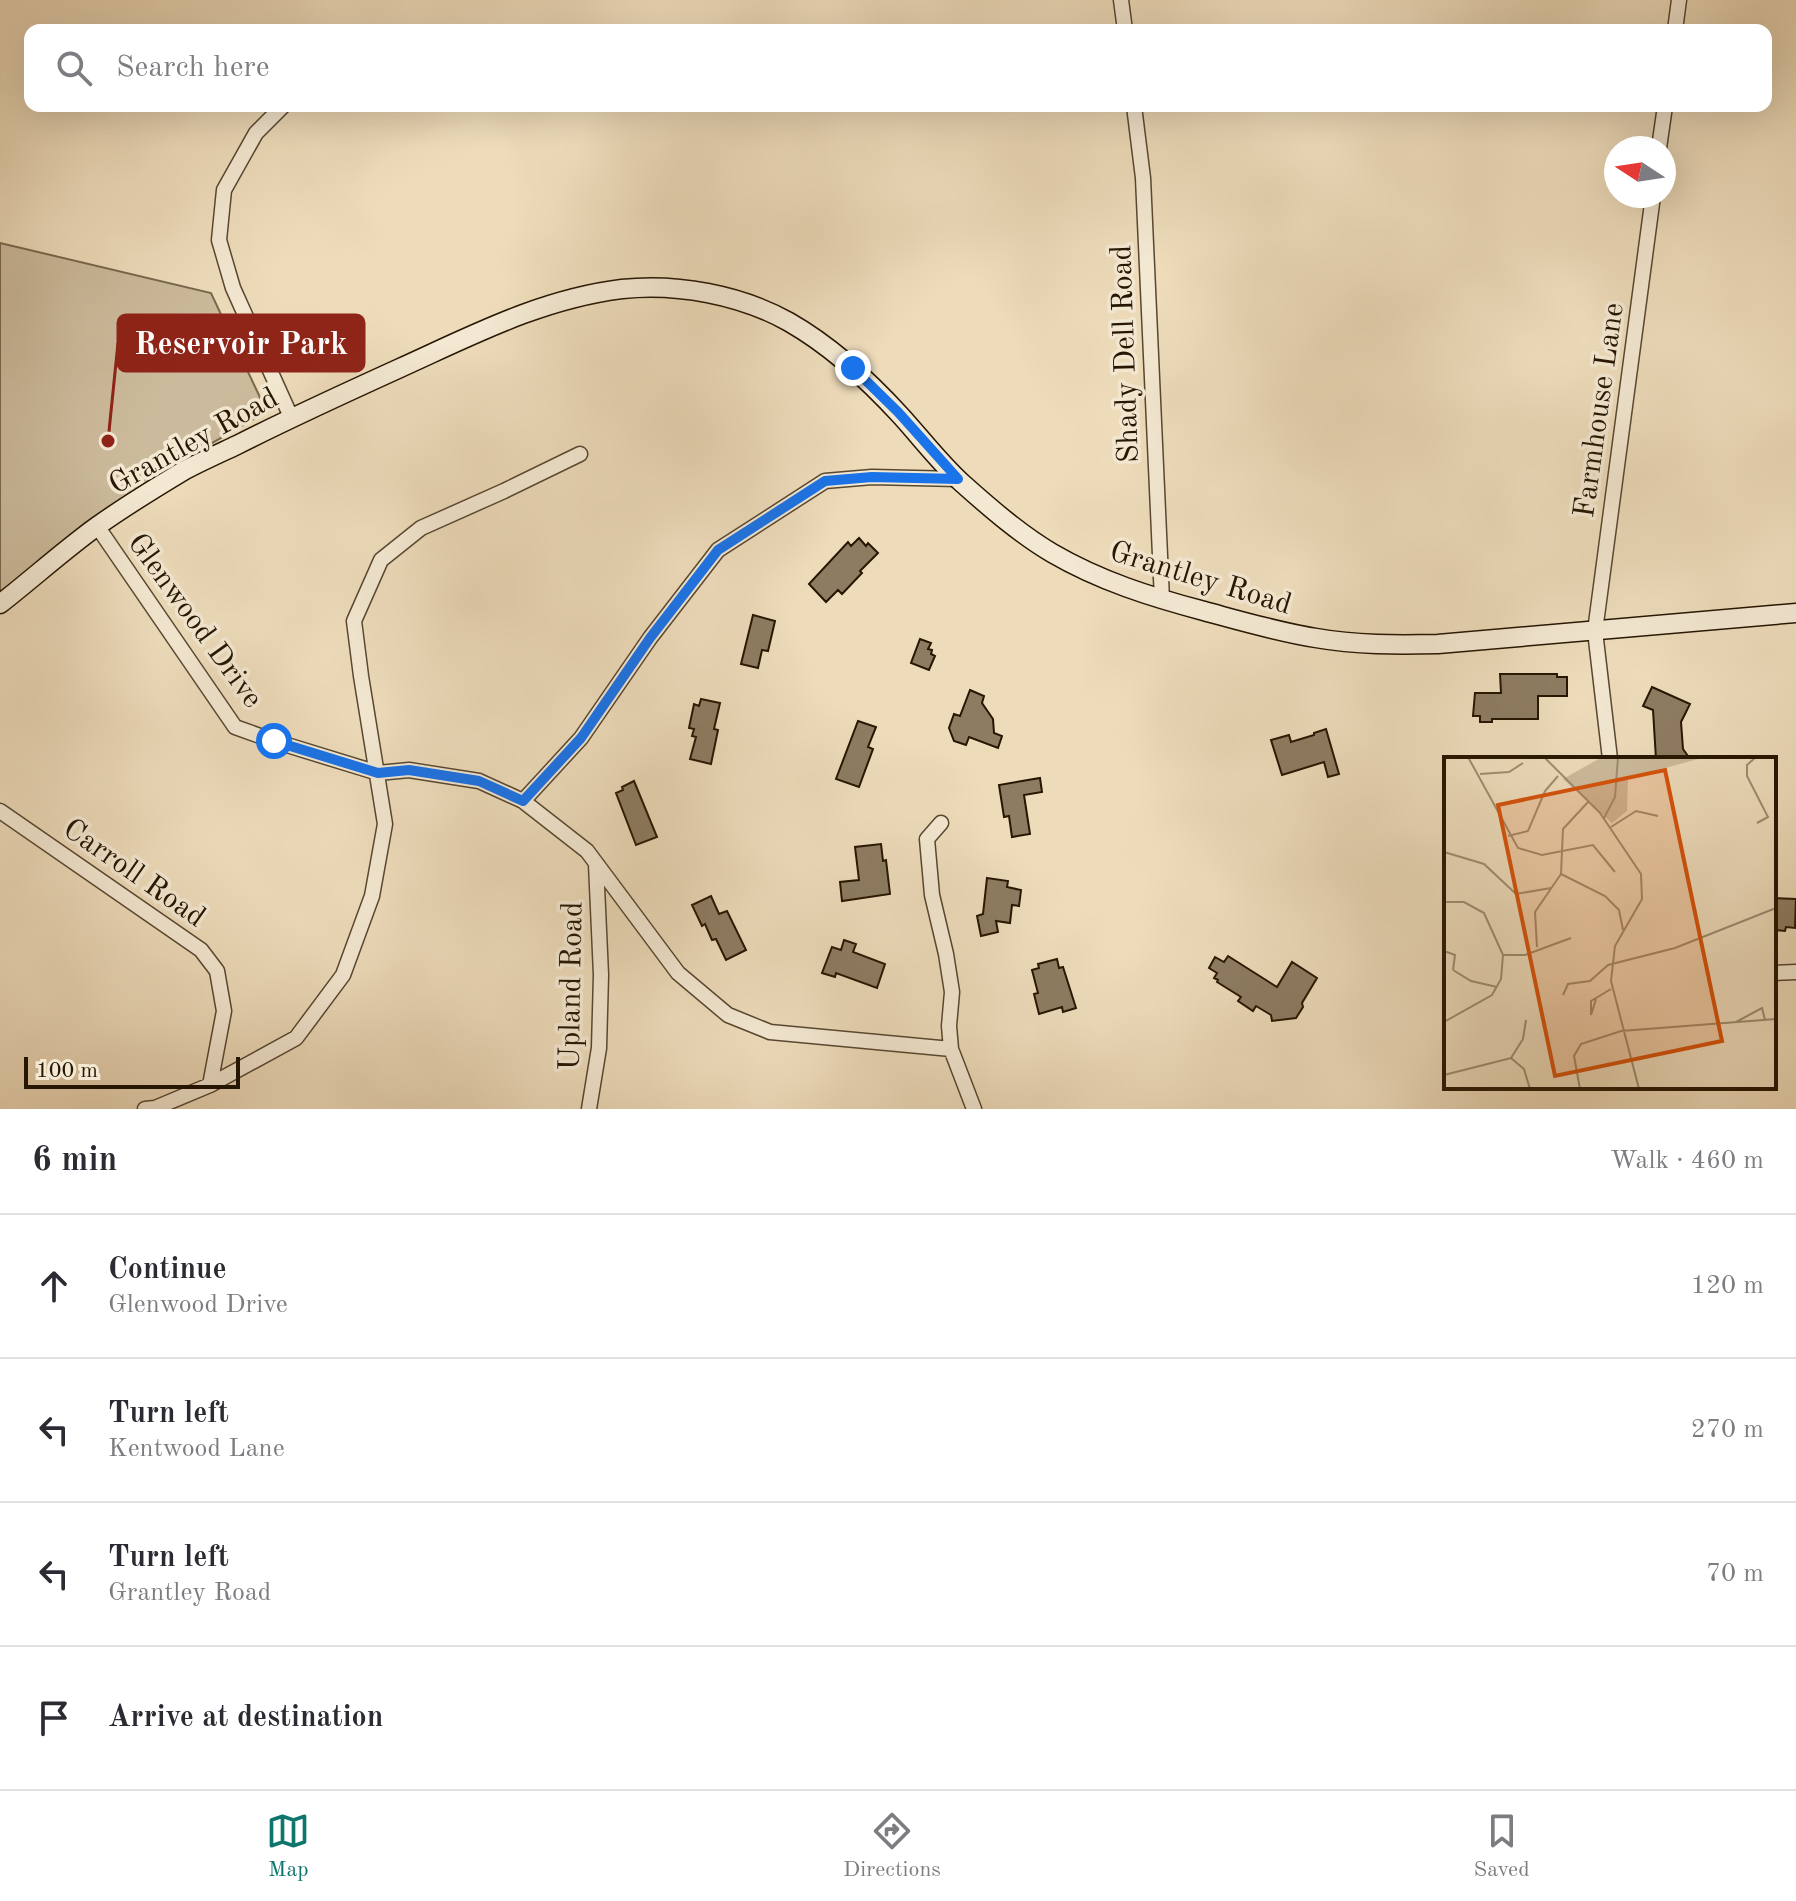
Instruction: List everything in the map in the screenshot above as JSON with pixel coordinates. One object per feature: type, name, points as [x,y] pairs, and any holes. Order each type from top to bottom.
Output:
[{"type":"street","points":[[1121,0],[1124,24]]},
{"type":"street","points":[[1676,24],[1679,0]]},
{"type":"street","points":[[277,112],[256,133],[224,190],[219,240],[233,288],[291,417]]},
{"type":"street","name":"Shady Dell Road","points":[[1135,112],[1143,178],[1162,600]]},
{"type":"street","points":[[1661,136],[1664,112]]},
{"type":"street","name":"Farmhouse Lane","points":[[1610,757],[1595,631],[1651,208]]},
{"type":"street","name":"Grantley Road","points":[[0,604],[97,526],[188,469],[291,417],[541,306],[626,289],[673,289],[722,297],[764,310],[788,322],[853,368],[898,412],[958,479],[1016,529],[1092,575],[1162,600],[1317,639],[1394,645],[1438,644],[1796,613]]},
{"type":"street","points":[[145,1109],[155,1108],[210,1085],[296,1038],[343,975],[372,896],[385,824],[354,621],[381,560],[421,528],[580,454]]},
{"type":"street","points":[[523,801],[581,738],[650,638],[718,550],[825,481],[872,477],[958,479]]},
{"type":"street","name":"Glenwood Drive","points":[[97,526],[235,727],[378,773],[409,770],[479,781],[523,801],[587,851],[678,973],[728,1015],[770,1032],[951,1049]]},
{"type":"street","name":"Carroll Road","points":[[0,811],[201,950],[217,971],[224,1011],[210,1085]]},
{"type":"street","points":[[941,823],[927,839],[932,895],[952,992],[949,1026],[951,1049],[974,1109]]},
{"type":"street","name":"Upland Road","points":[[589,1109],[600,1033],[596,864]]},
{"type":"street","points":[[1776,973],[1796,972]]},
{"type":"shaded area","points":[[0,243],[211,293],[265,408],[262,414],[171,467],[85,523],[0,593]]},
{"type":"building","points":[[859,538],[878,553],[842,594],[838,590],[826,602],[809,584],[848,542],[851,546]]},
{"type":"building","points":[[753,615],[775,621],[768,651],[762,650],[758,668],[741,664]]},
{"type":"building","points":[[920,639],[931,643],[928,649],[935,656],[929,670],[911,663]]},
{"type":"building","points":[[1500,674],[1557,674],[1557,677],[1567,677],[1567,696],[1538,696],[1538,719],[1480,722],[1480,716],[1473,716],[1475,693],[1501,693]]},
{"type":"building","points":[[1652,687],[1690,704],[1681,722],[1683,749],[1689,757],[1656,757],[1653,710],[1643,706]]},
{"type":"building","points":[[970,690],[984,696],[982,703],[993,719],[994,733],[1002,736],[998,748],[969,737],[966,745],[954,741],[949,728],[954,714],[960,716]]},
{"type":"building","points":[[701,699],[720,703],[711,764],[690,759],[696,737],[692,736],[694,729],[689,728],[694,704],[699,706]]},
{"type":"building","points":[[858,721],[876,727],[868,747],[873,749],[859,787],[836,779]]},
{"type":"building","points":[[1326,729],[1339,774],[1328,777],[1324,762],[1282,775],[1271,740],[1289,735],[1291,742]]},
{"type":"building","points":[[1040,778],[1042,792],[1024,795],[1030,834],[1012,837],[1009,816],[1004,817],[999,785]]},
{"type":"building","points":[[634,781],[657,837],[636,845],[616,793]]},
{"type":"building","points":[[881,844],[890,894],[842,901],[840,882],[859,880],[855,847]]},
{"type":"building","points":[[987,878],[1008,881],[1007,887],[1021,890],[1019,906],[1012,905],[1010,923],[996,921],[998,932],[981,936],[977,916],[983,914]]},
{"type":"building","points":[[711,896],[719,914],[727,911],[746,950],[726,960],[716,939],[712,940],[705,924],[702,926],[692,905]]},
{"type":"building","points":[[1776,898],[1796,899],[1795,928],[1786,927],[1785,931],[1776,930]]},
{"type":"building","points":[[844,940],[856,944],[853,952],[885,964],[877,988],[836,973],[835,977],[822,973],[832,947],[841,950]]},
{"type":"building","points":[[1228,956],[1277,987],[1292,962],[1317,978],[1296,1018],[1272,1021],[1271,1015],[1256,1006],[1253,1011],[1238,1001],[1241,997],[1217,982],[1214,978],[1217,973],[1209,968],[1215,957],[1224,962]]},
{"type":"building","points":[[1057,959],[1059,968],[1063,967],[1076,1008],[1063,1012],[1062,1007],[1039,1014],[1032,970],[1039,968],[1038,964]]},
{"type":"place","name":"Reservoir Park","points":[[108,441]]},
{"type":"route","points":[[274,741],[378,773],[409,770],[479,781],[523,801],[581,738],[650,638],[718,550],[825,481],[872,477],[958,479],[898,412],[853,368]]}]
